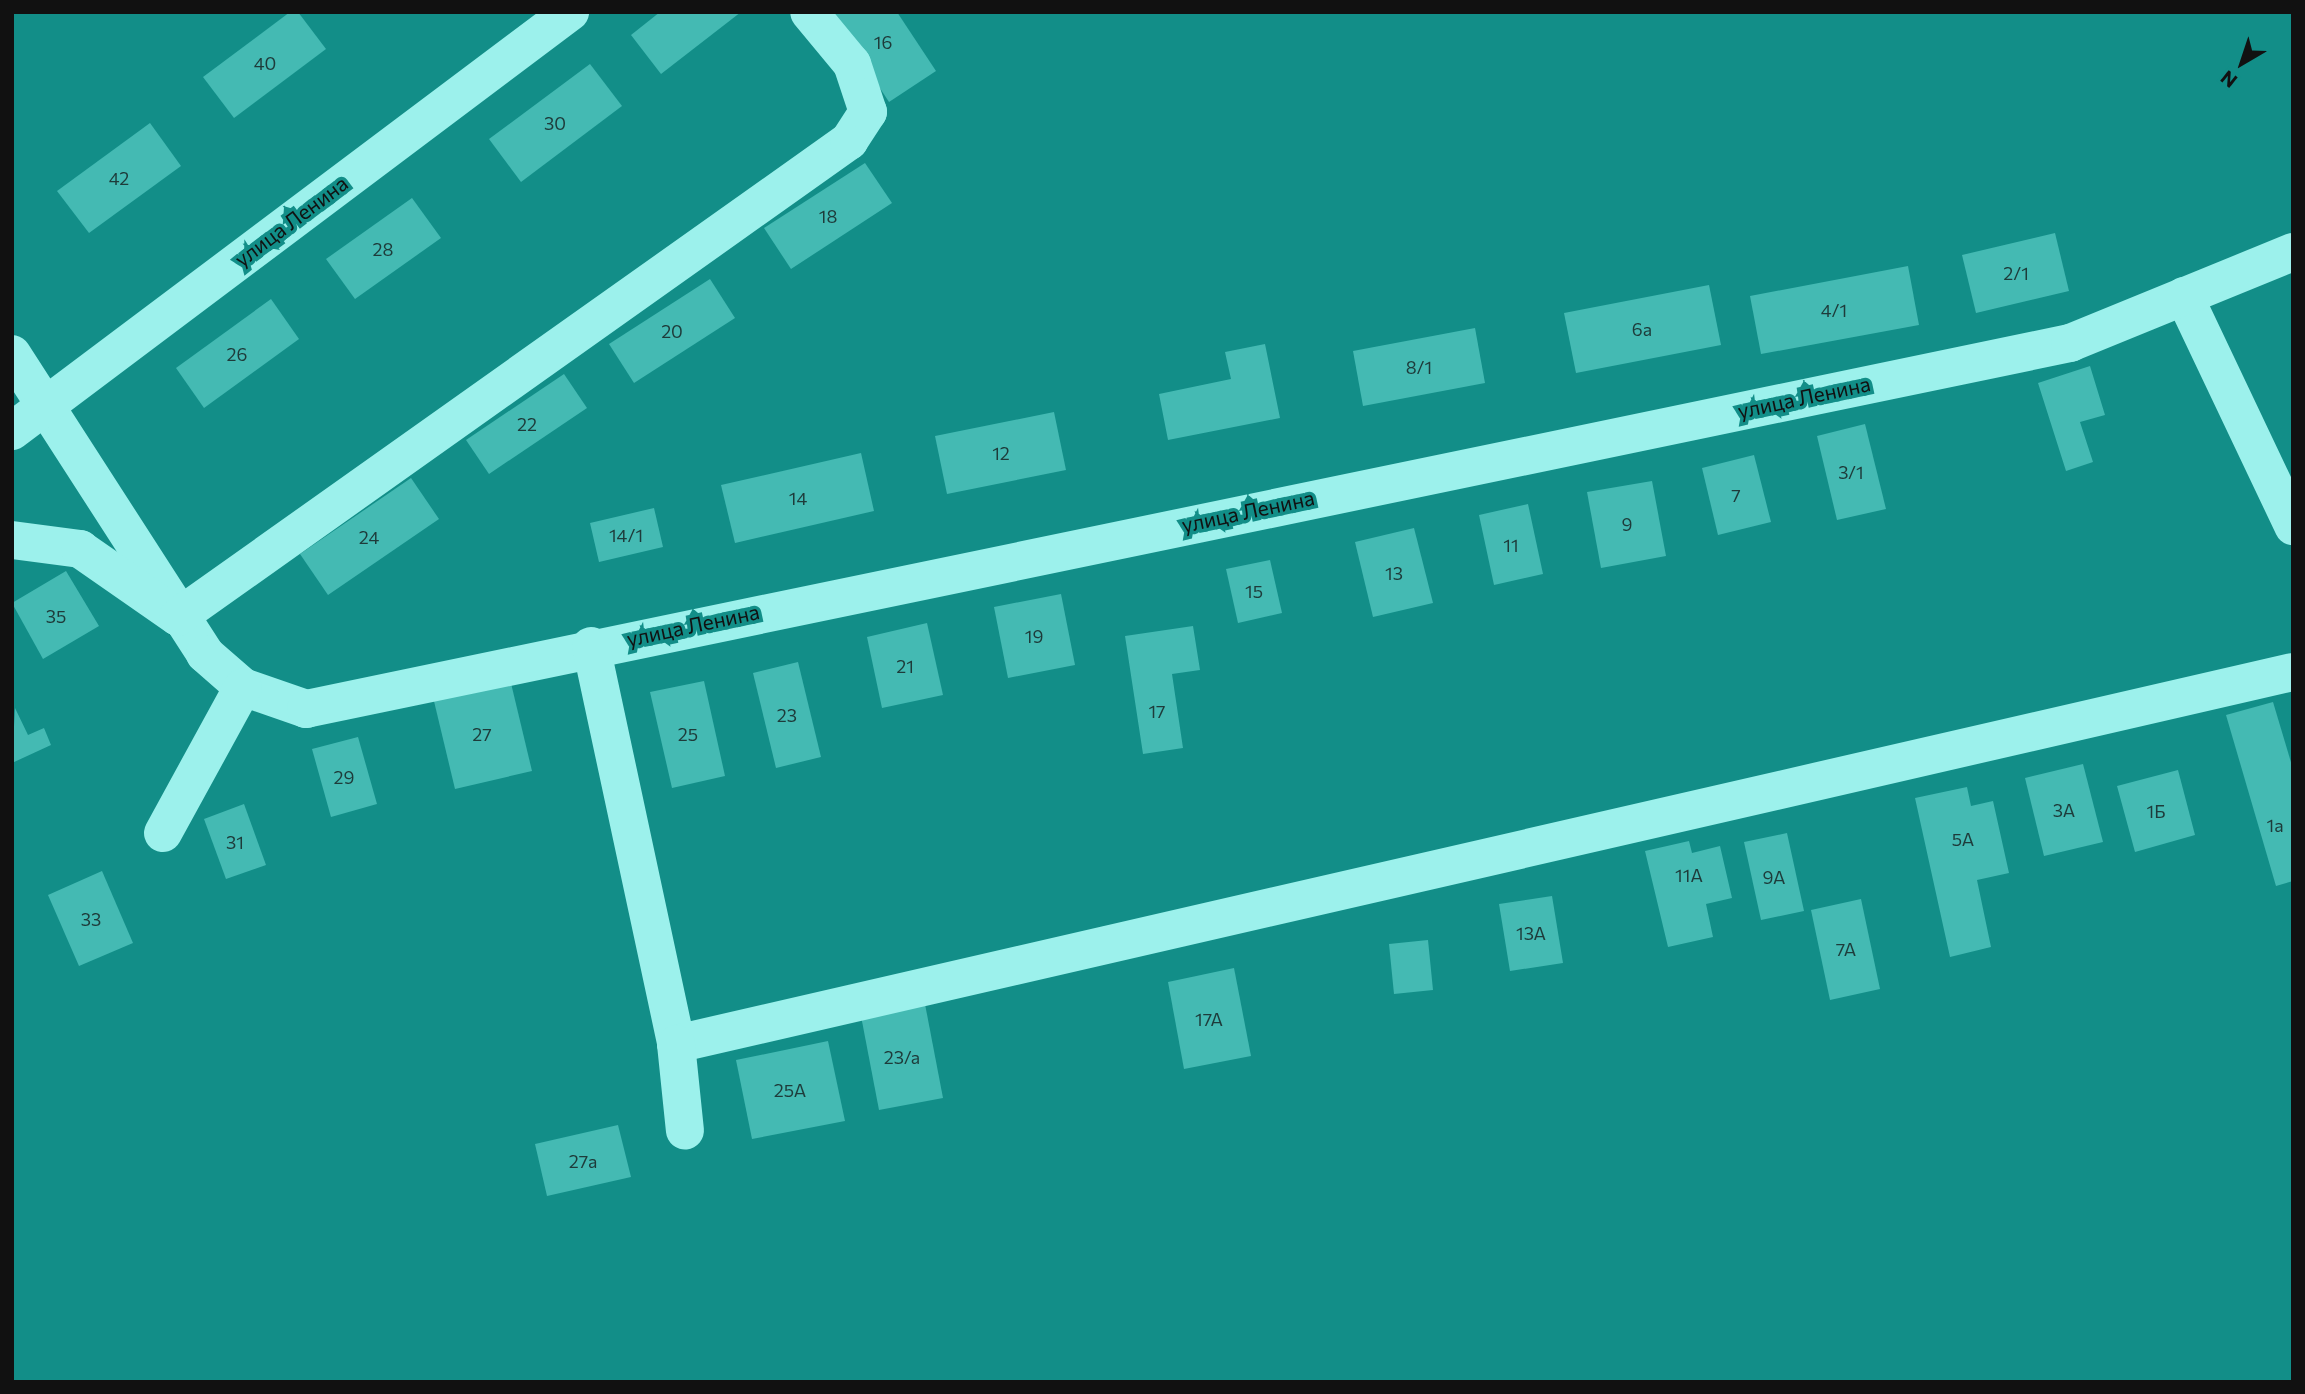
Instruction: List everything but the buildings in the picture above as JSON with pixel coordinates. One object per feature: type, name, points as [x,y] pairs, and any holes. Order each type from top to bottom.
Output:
[{"type":"street","name":"улица Ленина","points":[[12,431],[570,12]]},
{"type":"street","points":[[178,617],[849,141],[868,112],[852,64],[808,12]]},
{"type":"street","name":"улица Ленина","points":[[243,687],[306,709],[591,646],[2070,342],[2293,252]]},
{"type":"street","points":[[2185,296],[2293,526]]},
{"type":"street","points":[[12,354],[47,404],[178,617],[243,687],[163,833]]},
{"type":"street","points":[[12,540],[80,549],[178,617]]},
{"type":"street","points":[[591,646],[676,1044],[685,1131]]},
{"type":"street","points":[[676,1044],[2293,672]]}]
